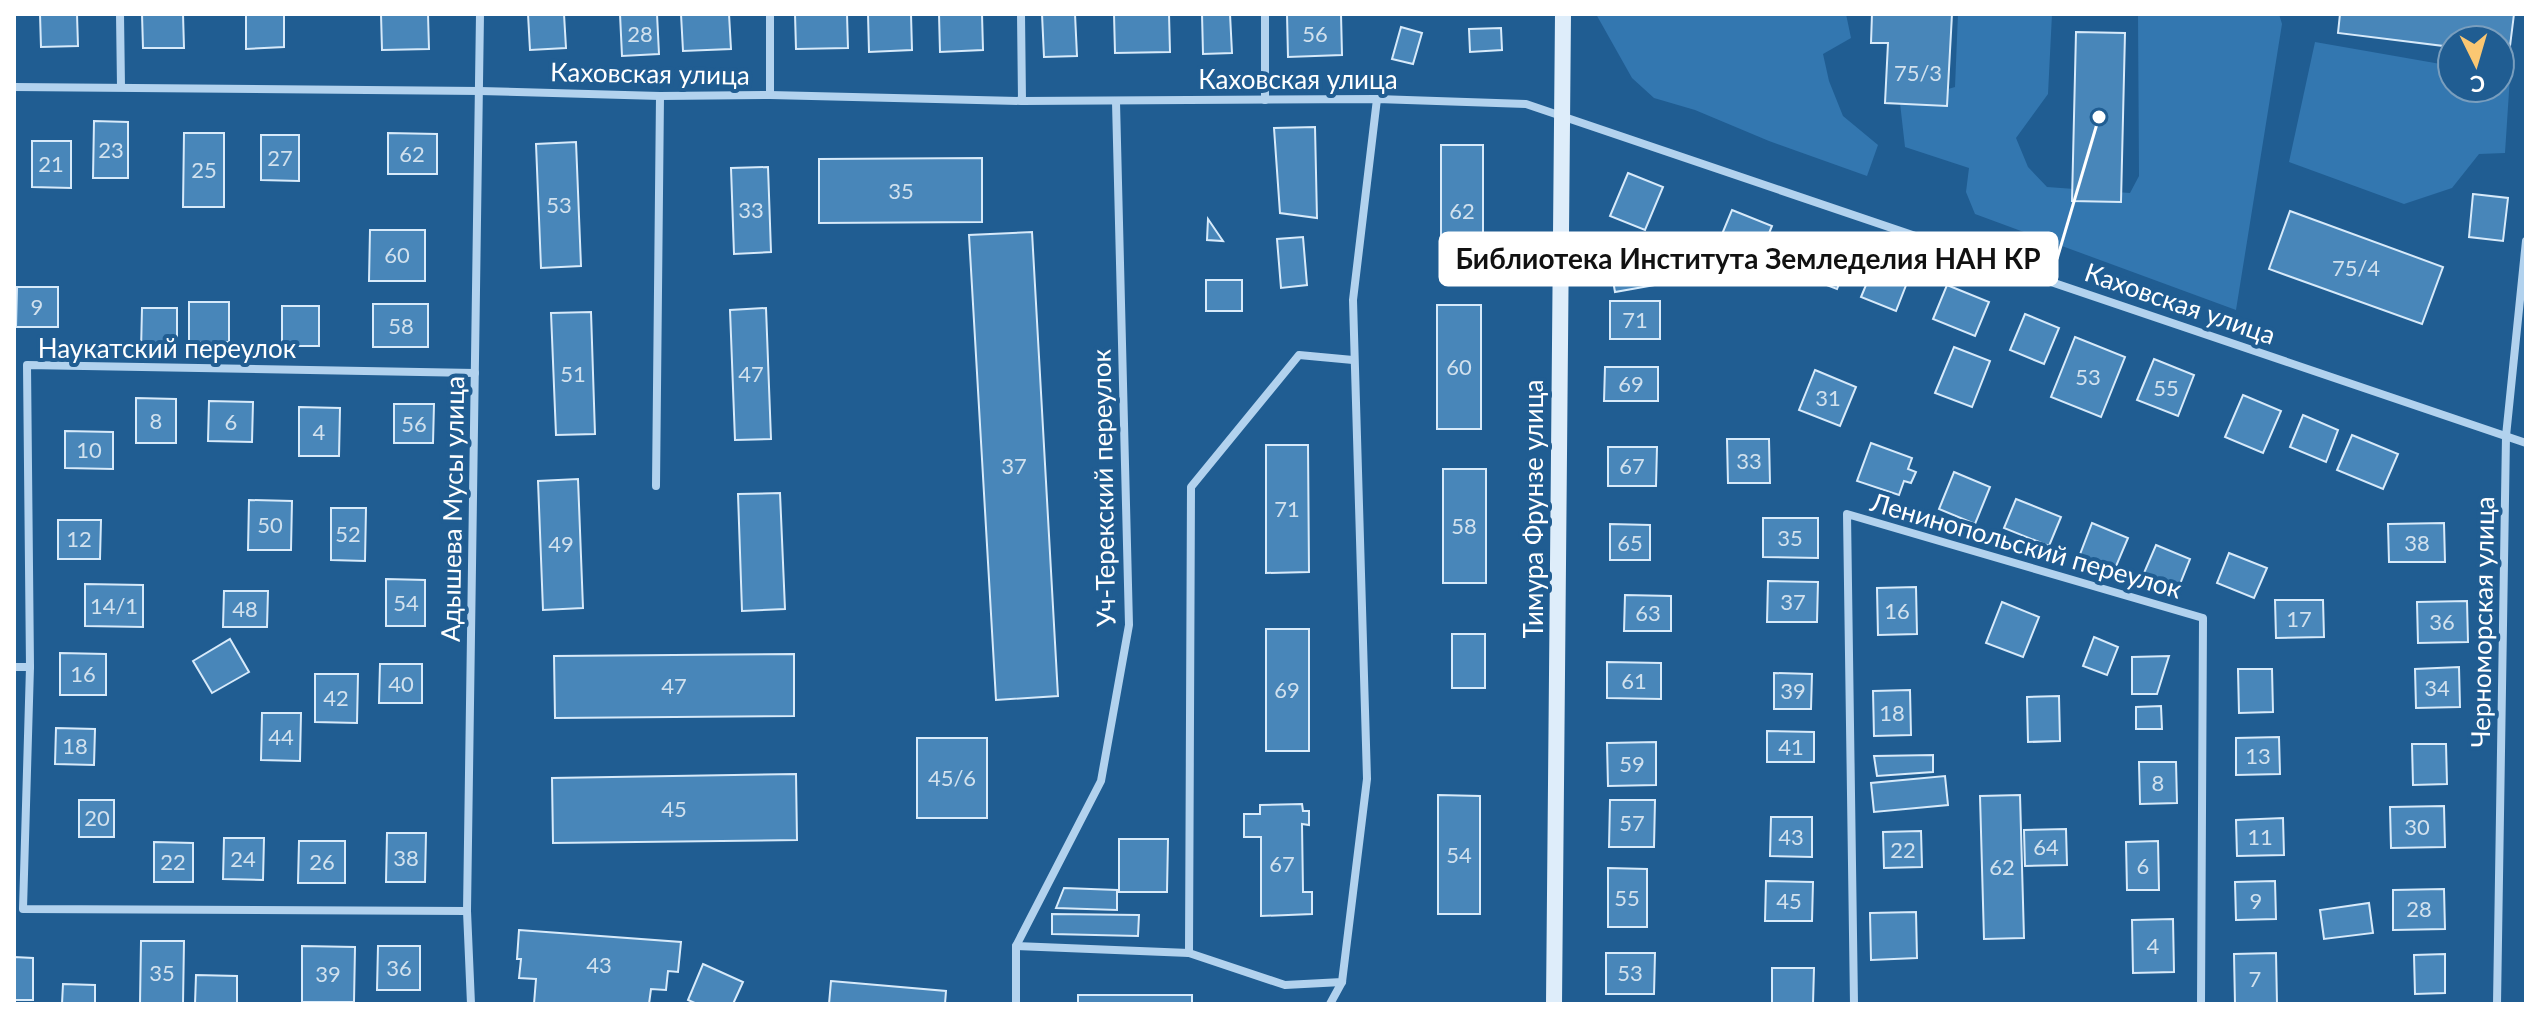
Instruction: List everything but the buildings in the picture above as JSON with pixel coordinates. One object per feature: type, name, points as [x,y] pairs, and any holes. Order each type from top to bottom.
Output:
[{"type":"main road","name":"Тимура Фрунзе улица","points":[[1554,1004],[1563,14]]},
{"type":"street","points":[[120,14],[121,87]]},
{"type":"street","name":"Адышева Мусы улица","points":[[471,1004],[467,911],[480,14]]},
{"type":"street","points":[[770,14],[770,95]]},
{"type":"street","points":[[1021,14],[1022,101]]},
{"type":"street","points":[[1265,14],[1265,100]]},
{"type":"street","name":"Каховская улица","points":[[14,87],[1116,102],[1377,99],[1526,104],[2526,443]]},
{"type":"street","points":[[656,486],[660,96]]},
{"type":"street","points":[[1330,1004],[1342,982],[1367,779],[1353,300],[1377,99]]},
{"type":"street","name":"Уч-Терекский переулок","points":[[1016,1004],[1016,946],[1101,781],[1129,625],[1116,102]]},
{"type":"street","name":"Черноморская улица","points":[[2497,1004],[2506,436],[2526,241]]},
{"type":"street","points":[[1189,953],[1191,487],[1299,355],[1353,360]]},
{"type":"street","name":"Наукатский переулок","points":[[467,911],[23,909],[30,667],[27,365],[475,373]]},
{"type":"street","name":"Ленинопольский переулок","points":[[1854,1004],[1847,514],[2203,618],[2201,1004]]},
{"type":"street","points":[[14,667],[30,667]]},
{"type":"street","points":[[1016,946],[1189,953],[1285,985],[1342,982]]},
{"type":"shaded area","points":[[1596,14],[1846,14],[1851,38],[1823,54],[1829,81],[1843,116],[1878,145],[1867,176],[1769,141],[1695,110],[1654,98],[1632,78]]},
{"type":"shaded area","points":[[1958,14],[2052,14],[2048,94],[2016,138],[2028,167],[2047,187],[2130,193],[2139,176],[2138,14],[2279,14],[2282,24],[2236,310],[1975,214],[1966,192],[1969,168],[1905,147],[1900,103],[1955,87]]},
{"type":"shaded area","points":[[2315,42],[2436,63],[2436,104],[2508,104],[2505,153],[2479,154],[2452,188],[2404,204],[2289,162]]},
{"type":"place","name":"Библиотека Института Земледелия НАН КР","points":[[2099,117]]}]
